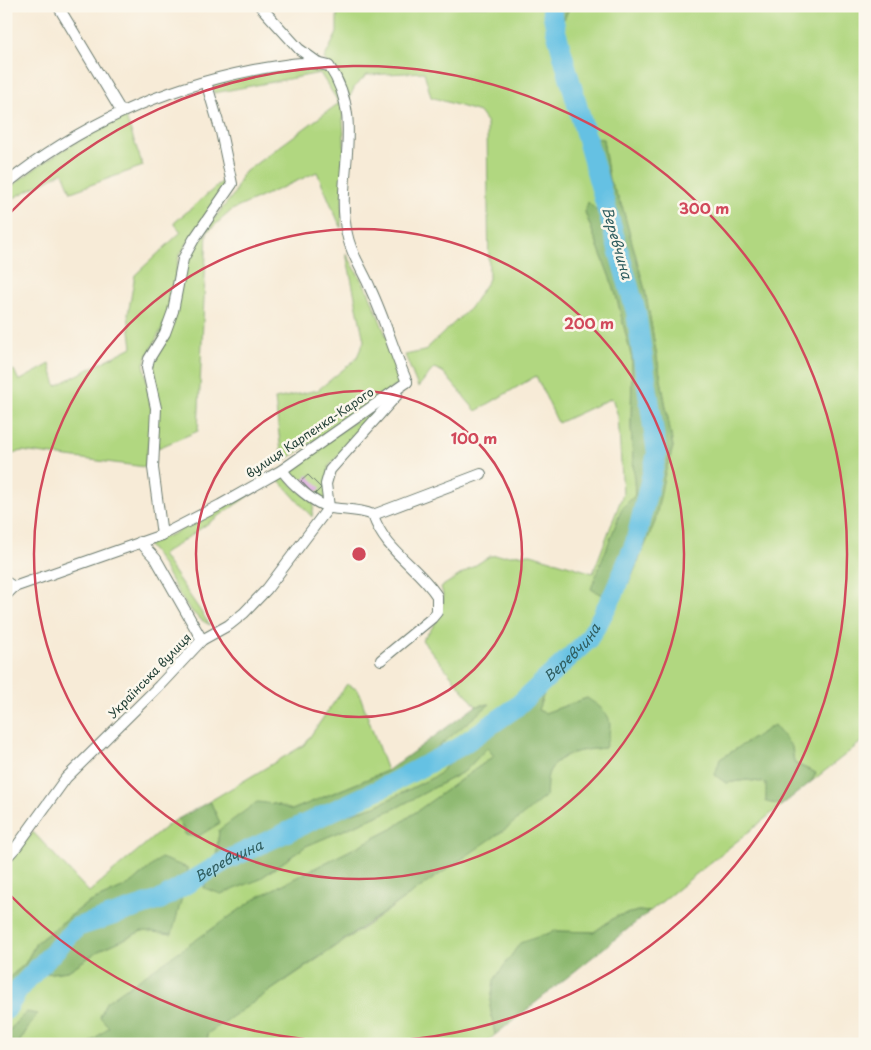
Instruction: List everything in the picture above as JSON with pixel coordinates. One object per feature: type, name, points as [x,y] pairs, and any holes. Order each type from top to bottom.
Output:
[{"type":"street","points":[[58,6],[121,111]]},
{"type":"street","points":[[260,6],[299,50],[325,65],[338,80],[349,122],[344,198],[346,232],[352,254],[371,288],[407,382],[330,470],[326,484],[329,507]]},
{"type":"street","points":[[6,184],[49,152],[121,111],[206,82],[298,62],[325,65]]},
{"type":"street","points":[[162,535],[153,468],[156,408],[147,368],[149,359],[165,333],[173,311],[183,259],[194,239],[232,184],[222,132],[206,82]]},
{"type":"street","name":"вулиця Карпенка-Карого","points":[[6,595],[10,584],[162,535],[220,506],[282,470],[407,382]]},
{"type":"street","points":[[282,470],[315,501],[329,507],[362,510],[373,515],[481,474]]},
{"type":"street","name":"Українська вулиця","points":[[6,858],[17,846],[66,778],[160,686],[202,640],[229,625],[244,613],[267,589],[329,507]]},
{"type":"street","points":[[373,515],[376,525],[390,547],[437,596],[437,612],[381,660]]},
{"type":"street","points":[[140,542],[156,559],[202,640]]},
{"type":"green space","points":[[346,6],[541,6],[550,20],[564,19],[570,6],[865,6],[865,739],[811,782],[815,773],[794,763],[792,747],[715,775],[726,783],[747,780],[767,783],[766,801],[782,805],[649,912],[639,911],[617,916],[594,932],[555,931],[490,1006],[495,1035],[484,1044],[209,1044],[206,1034],[368,925],[546,796],[548,774],[559,760],[573,753],[604,748],[587,698],[545,713],[538,710],[526,689],[436,776],[376,806],[324,821],[331,807],[410,770],[488,704],[476,706],[422,640],[436,622],[442,609],[443,595],[441,587],[490,556],[531,554],[593,573],[623,494],[618,416],[612,398],[558,423],[536,376],[476,411],[443,372],[434,368],[418,387],[405,355],[424,351],[470,308],[489,279],[487,123],[479,112],[431,97],[424,72],[367,75],[355,86],[348,101],[339,74],[324,59],[337,33],[337,14]],"holes":[[[591,137],[603,140],[609,180],[622,206],[645,290],[673,447],[664,476],[622,508],[635,495],[631,426],[632,359],[615,291],[585,212],[603,218]]]},
{"type":"green space","points":[[541,6],[570,6],[564,19],[549,20]]},
{"type":"green space","points":[[298,66],[324,69],[333,79],[339,96],[343,118],[344,169],[341,228],[317,172],[232,210],[207,232],[212,221],[234,194],[242,174],[339,103],[320,73],[214,93],[212,87],[218,81]]},
{"type":"green space","points":[[125,115],[143,166],[71,192],[63,172],[6,202],[6,191],[34,169]]},
{"type":"green space","points":[[591,137],[603,139],[609,180],[622,206],[645,290],[673,447],[664,477],[655,522],[629,583],[603,595],[591,589],[622,508],[635,495],[631,426],[632,359],[615,291],[585,212],[588,202],[603,217]]},
{"type":"green space","points":[[225,179],[226,184],[179,256],[168,316],[144,363],[152,415],[145,467],[22,451],[6,456],[6,373],[14,370],[19,381],[50,364],[56,386],[132,347],[128,314],[135,275],[181,232],[174,223]]},
{"type":"green space","points":[[207,232],[198,431],[158,448],[152,359],[186,260]]},
{"type":"green space","points":[[346,253],[369,293],[404,380],[282,461],[275,399],[318,390],[356,359],[364,341]]},
{"type":"green space","points":[[395,393],[329,466],[326,503],[317,499],[285,471]]},
{"type":"green space","points":[[282,476],[314,504],[312,517],[276,477]]},
{"type":"green space","points":[[276,477],[162,555],[210,625],[199,618],[182,599],[155,554],[146,544],[173,534]]},
{"type":"green space","points":[[347,684],[358,690],[387,771],[292,810],[275,804],[219,830],[217,852],[204,887],[258,880],[306,846],[396,808],[465,771],[487,747],[494,756],[392,829],[258,897],[183,950],[109,1027],[89,1044],[18,1044],[36,1015],[15,1023],[6,1039],[6,1004],[34,975],[68,971],[100,950],[142,931],[161,858],[129,885],[86,904],[36,943],[25,964],[6,980],[6,866],[33,832],[89,892],[169,824],[178,819],[186,835],[220,823],[210,801],[304,745]]},
{"type":"green space","points":[[546,688],[538,710],[545,713],[587,698],[606,713],[609,718],[610,731],[605,748],[573,753],[559,760],[548,774],[546,796],[507,828],[207,1034],[209,1044],[89,1044],[109,1027],[100,1017],[106,1002],[258,897],[392,829],[494,756],[487,748],[465,771],[396,808],[306,846],[258,880],[221,894],[204,888],[217,852],[219,830],[257,802],[275,804],[292,810],[387,771],[476,706],[490,704],[410,770],[331,807],[325,821],[376,806],[436,776],[525,689]]},
{"type":"green space","points":[[774,725],[792,747],[794,763],[816,773],[811,782],[782,805],[766,802],[766,783],[747,780],[726,783],[715,775],[720,759]]},
{"type":"green space","points":[[210,801],[220,823],[197,837],[186,835],[178,819]]},
{"type":"green space","points":[[161,858],[188,868],[187,879],[172,934],[142,931],[100,950],[68,971],[34,975],[6,1004],[6,980],[25,964],[36,943],[86,904],[129,885]]},
{"type":"green space","points":[[639,911],[649,912],[495,1035],[490,1006],[494,980],[520,943],[555,931],[594,932],[617,916]]},
{"type":"green space","points":[[27,1012],[37,1014],[18,1044],[6,1044],[10,1030]]},
{"type":"building","points":[[308,475],[321,488],[314,495],[301,481]]},
{"type":"waterway","name":"Веревчина","points":[[6,1010],[21,986],[77,927],[160,900],[225,861],[382,788],[459,747],[515,708],[587,641],[598,623],[614,593],[635,543],[657,453],[636,312],[556,31],[551,6]]}]
